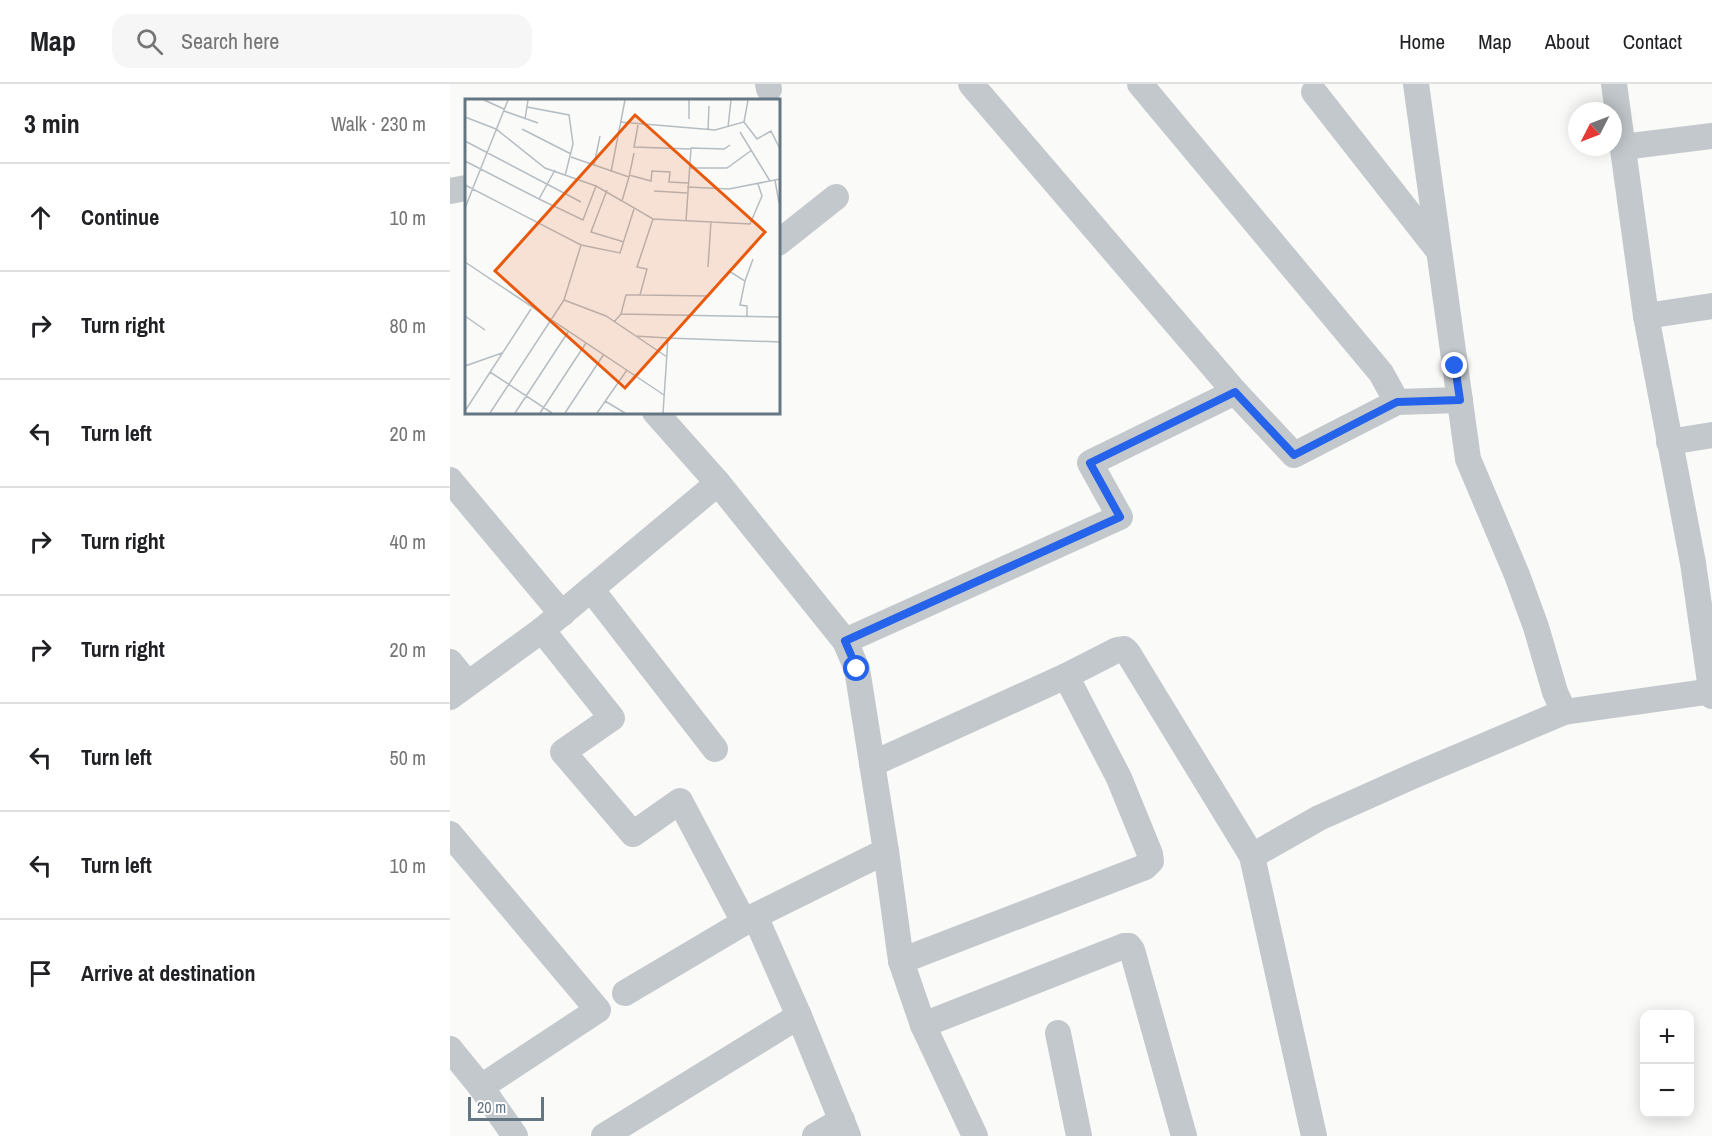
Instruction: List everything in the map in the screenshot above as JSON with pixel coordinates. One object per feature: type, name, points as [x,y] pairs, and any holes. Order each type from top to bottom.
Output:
[{"type":"street","points":[[971,84],[1235,392],[1294,455],[1397,402],[1460,400]]},
{"type":"street","points":[[1140,84],[1381,373],[1397,402]]},
{"type":"street","points":[[1416,84],[1468,459],[1517,574],[1536,627],[1555,692],[1564,712]]},
{"type":"street","points":[[1252,856],[1330,813],[1564,712],[1712,693],[1703,561],[1669,442],[1646,316],[1614,84]]},
{"type":"street","points":[[1316,87],[1439,252]]},
{"type":"street","points":[[1623,147],[1712,136]]},
{"type":"street","points":[[450,191],[465,188]]},
{"type":"street","points":[[780,241],[836,197]]},
{"type":"street","points":[[1646,316],[1712,306]]},
{"type":"street","points":[[845,641],[1120,517],[1090,463],[1235,392]]},
{"type":"street","points":[[657,414],[718,483],[845,641],[857,669],[901,961],[923,1025],[975,1136]]},
{"type":"street","points":[[1669,442],[1712,435]]},
{"type":"street","points":[[450,480],[562,614]]},
{"type":"street","points":[[450,662],[459,690],[542,630],[718,483]]},
{"type":"street","points":[[591,589],[715,749]]},
{"type":"street","points":[[542,630],[612,718],[563,752],[633,834],[680,801],[749,919],[799,1016],[845,1128],[814,1136]]},
{"type":"street","points":[[872,764],[1066,676],[1117,650],[1124,649],[1252,856],[1314,1136]]},
{"type":"street","points":[[901,961],[1145,867],[1151,861],[1119,778],[1066,676]]},
{"type":"street","points":[[450,834],[598,1010],[481,1087]]},
{"type":"street","points":[[625,993],[749,919],[886,851]]},
{"type":"street","points":[[923,1025],[1129,946],[1184,1136]]},
{"type":"street","points":[[604,1136],[799,1016]]},
{"type":"street","points":[[1058,1033],[1079,1136]]},
{"type":"street","points":[[450,1049],[481,1087],[514,1136]]},
{"type":"route","points":[[857,669],[845,641],[1120,517],[1090,463],[1235,392],[1294,455],[1397,402],[1460,400],[1455,366]]}]
